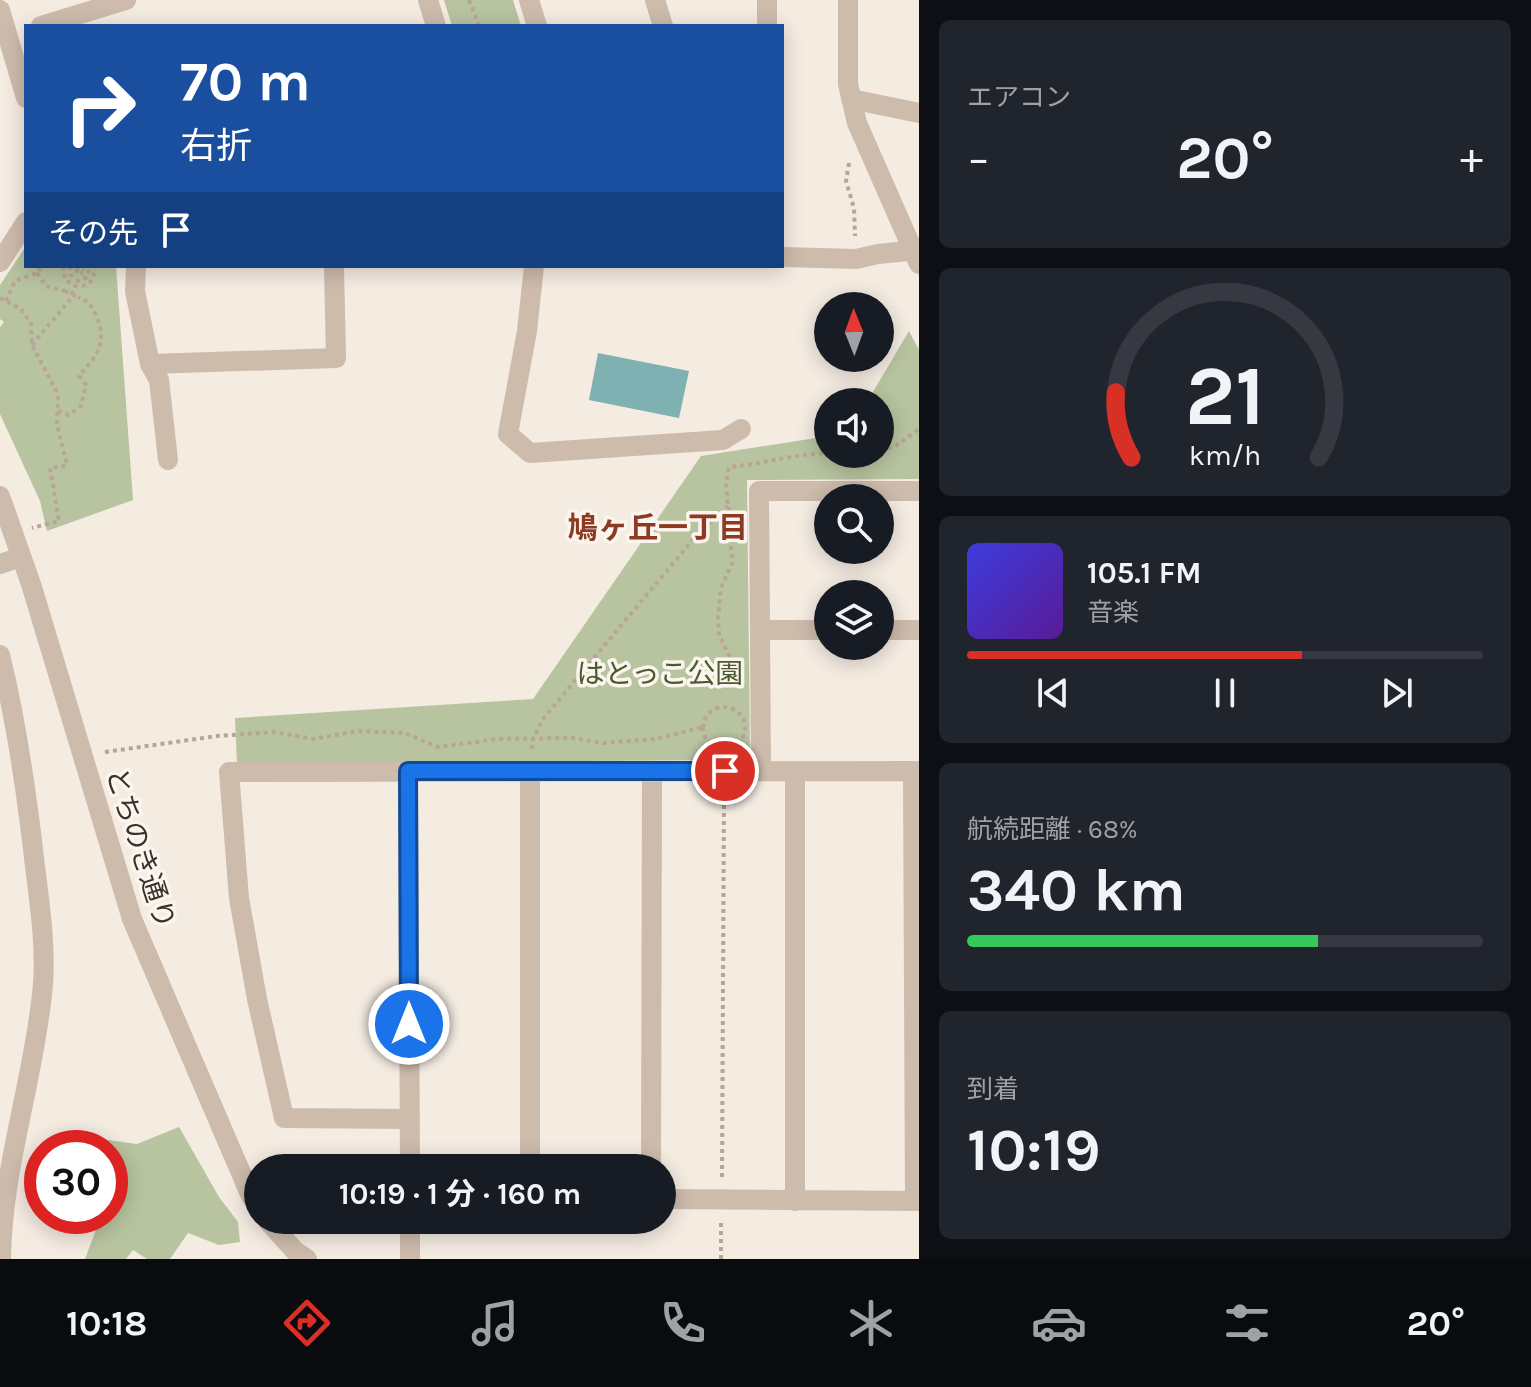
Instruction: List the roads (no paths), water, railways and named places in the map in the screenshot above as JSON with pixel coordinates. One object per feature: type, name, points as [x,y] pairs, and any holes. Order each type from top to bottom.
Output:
[{"type":"street","points":[[48,24],[126,0]]},
{"type":"street","points":[[428,0],[435,24]]},
{"type":"street","points":[[529,0],[536,24]]},
{"type":"street","points":[[655,0],[662,24]]},
{"type":"street","points":[[767,0],[767,24]]},
{"type":"street","points":[[784,257],[856,259],[878,254],[917,255],[859,129],[848,84],[848,0]]},
{"type":"street","points":[[0,10],[17,33],[24,84]]},
{"type":"street","points":[[851,99],[919,113]]},
{"type":"street","points":[[0,262],[24,225]]},
{"type":"street","points":[[136,268],[135,291],[150,364],[159,380],[168,460]]},
{"type":"street","points":[[150,364],[336,358],[334,268]]},
{"type":"street","points":[[534,268],[527,331],[508,434],[530,453],[723,440],[741,429]]},
{"type":"street","points":[[761,771],[759,491],[919,491]]},
{"type":"street","name":"とちのき通り","points":[[0,496],[132,919],[244,1180]]},
{"type":"street","points":[[0,564],[21,557]]},
{"type":"street","points":[[761,630],[814,630]]},
{"type":"street","points":[[894,630],[919,630]]},
{"type":"street","points":[[0,655],[13,708],[33,848],[40,911],[43,992],[13,1154],[2,1229],[1,1259]]},
{"type":"street","points":[[408,771],[410,1154]]},
{"type":"street","points":[[530,771],[530,1154]]},
{"type":"street","points":[[651,1154],[652,771]]},
{"type":"street","points":[[795,771],[795,1201]]},
{"type":"street","points":[[410,1119],[284,1118],[257,999],[239,898],[229,772],[916,771],[917,1201],[676,1199]]},
{"type":"street","points":[[278,1234],[307,1259]]},
{"type":"street","points":[[410,1234],[410,1259]]},
{"type":"water","points":[[598,353],[689,371],[679,418],[589,400]]},
{"type":"district","name":"鳩ヶ丘一丁目","points":[[658,528]]},
{"type":"park label","name":"はとっこ公園","points":[[660,673]]}]
